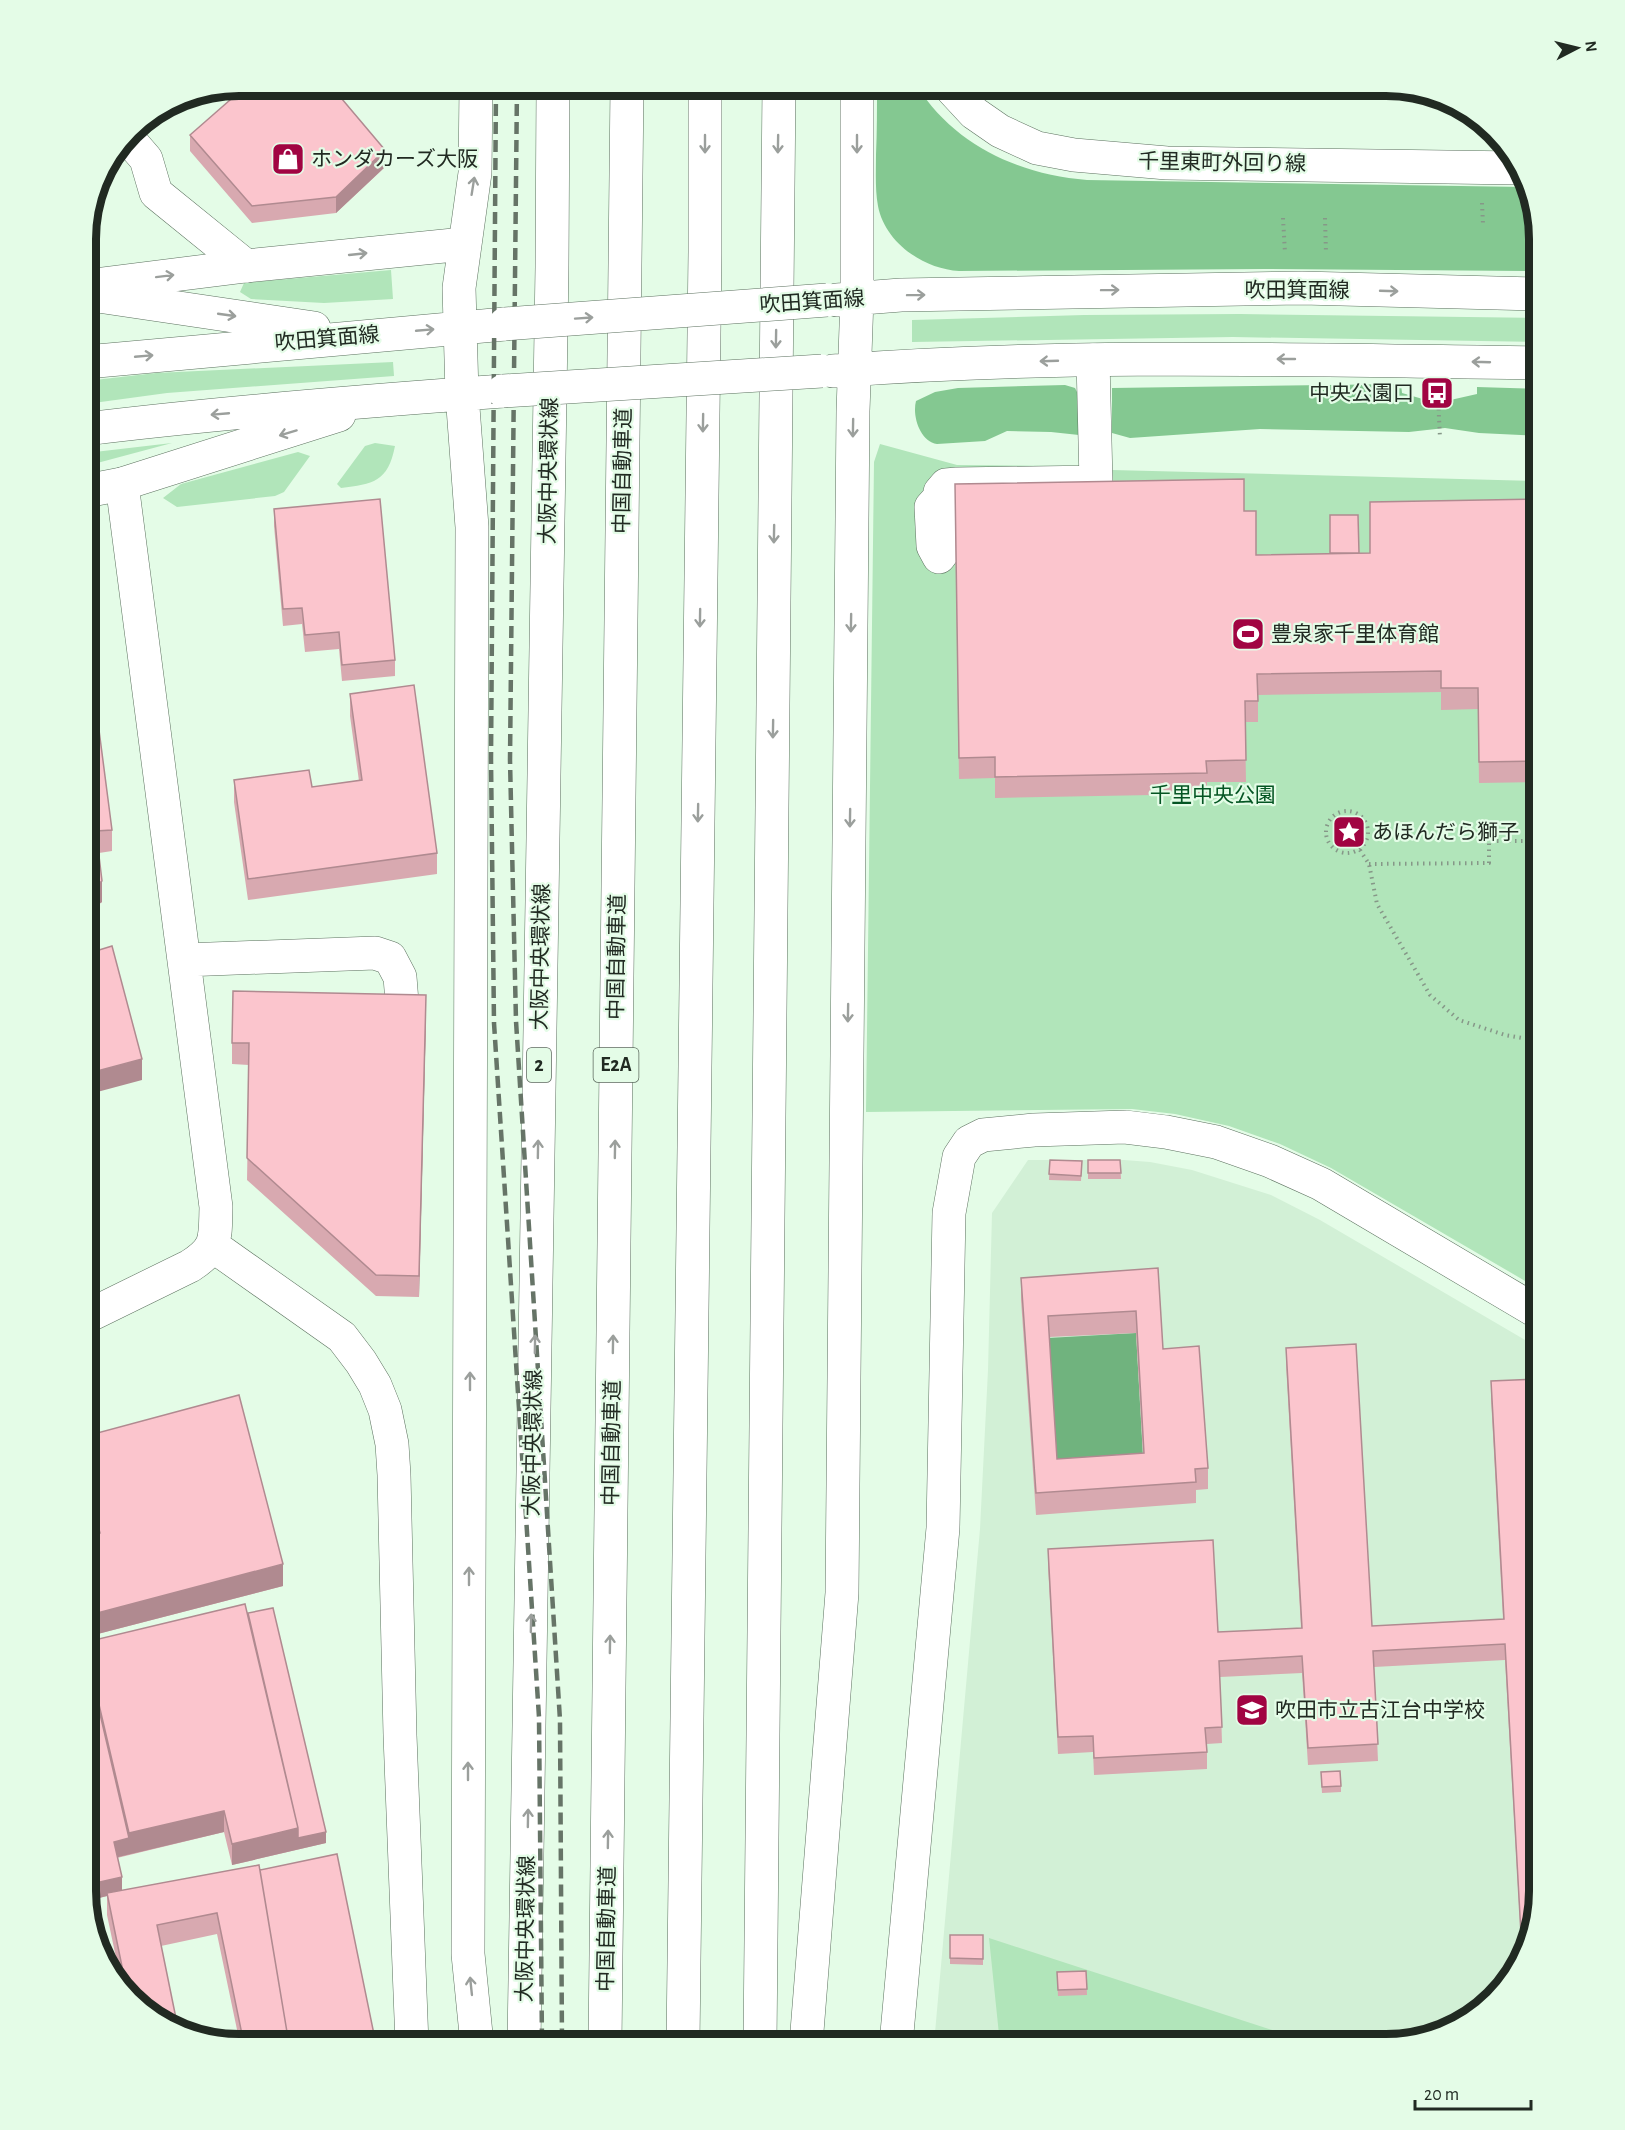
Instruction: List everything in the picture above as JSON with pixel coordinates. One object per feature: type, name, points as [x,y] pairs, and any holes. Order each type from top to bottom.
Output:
[{"type":"main road","points":[[476,96],[475,173],[459,288],[459,327],[472,526],[468,1954],[476,2034]]},
{"type":"main road","name":"大阪中央環状線","points":[[524,2034],[553,96]]},
{"type":"main road","name":"中国自動車道","points":[[605,2034],[627,96]]},
{"type":"main road","points":[[683,2034],[705,264],[705,96]]},
{"type":"main road","points":[[760,2034],[778,96]]},
{"type":"main road","points":[[807,2034],[842,1593],[855,369],[842,299],[856,96]]},
{"type":"main road","name":"千里東町外回り線","points":[[958,96],[974,113],[1000,131],[1037,148],[1074,155],[1177,163],[1509,168]]},
{"type":"main road","points":[[133,143],[146,159],[156,193],[246,266]]},
{"type":"main road","points":[[96,285],[246,266],[464,244]]},
{"type":"main road","name":"吹田箕面線","points":[[96,361],[459,327],[901,295],[1281,289],[1529,294]]},
{"type":"main road","points":[[96,295],[367,336]]},
{"type":"main road","points":[[96,428],[383,399],[855,369],[1093,360],[1337,359],[1529,363]]},
{"type":"main road","points":[[940,497],[943,488],[957,484],[1096,483],[1093,360]]},
{"type":"main road","points":[[96,489],[122,484],[305,428],[383,399]]},
{"type":"main road","points":[[96,1312],[190,1266],[205,1256],[213,1246],[216,1208],[122,484]]},
{"type":"main road","points":[[184,960],[375,953],[390,958],[400,977],[402,1002],[399,1073]]},
{"type":"main road","points":[[897,2034],[943,1528],[949,1213],[959,1157],[969,1142],[983,1135],[1034,1130],[1125,1127],[1216,1142],[1270,1161],[1321,1184],[1529,1307]]},
{"type":"main road","points":[[213,1246],[342,1337],[375,1385],[385,1410],[392,1444],[394,1475],[400,1746],[412,2034]]},
{"type":"path","points":[[1283,218],[1286,258]]},
{"type":"path","points":[[1325,218],[1326,259]]},
{"type":"path","points":[[1438,397],[1440,438]]},
{"type":"path","points":[[1347,810],[1360,814],[1368,825],[1368,839],[1360,850],[1347,854],[1334,850],[1326,838],[1326,825],[1334,814],[1347,810]]},
{"type":"path","points":[[1368,864],[1490,863],[1489,841],[1529,841]]},
{"type":"path","points":[[1360,850],[1368,864],[1377,904],[1430,995],[1459,1020],[1505,1035],[1529,1039]]},
{"type":"shaded area","points":[[877,96],[924,96],[950,125],[991,153],[1037,172],[1062,177],[1087,180],[1519,187],[1528,221],[1529,271],[1264,269],[959,271],[933,265],[920,259],[897,242],[882,219],[876,187]]},
{"type":"shaded area","points":[[1401,384],[1402,393],[1433,402],[1477,394],[1477,387],[1529,389],[1529,436],[1479,433],[1445,428],[1409,432],[1260,429],[1130,438],[1112,433],[1112,388]]},
{"type":"shaded area","points":[[1065,385],[1075,388],[1077,392],[1079,435],[1007,431],[985,441],[937,444],[926,438],[916,420],[916,401],[935,392],[958,388]]},
{"type":"shaded area","name":"吹田市立古江台中学校","points":[[1028,1160],[1124,1160],[1150,1162],[1192,1170],[1271,1195],[1320,1220],[1529,1342],[1529,1900],[1521,1937],[1505,1970],[1480,1998],[1465,2010],[1423,2029],[1386,2034],[935,2034],[980,1529],[988,1370],[992,1213]]},
{"type":"shaded area","points":[[1136,1333],[1144,1475],[1057,1480],[1048,1338]]},
{"type":"green space","points":[[391,270],[393,299],[324,303],[251,299],[240,292],[244,283]]},
{"type":"green space","points":[[1240,314],[1529,318],[1529,342],[1233,337],[912,342],[912,320],[1084,315]]},
{"type":"green space","points":[[393,362],[394,376],[167,393],[96,403],[96,380],[156,373]]},
{"type":"green space","points":[[172,443],[96,463],[96,452]]},
{"type":"green space","points":[[375,443],[395,446],[392,458],[383,474],[362,485],[341,488],[337,484],[365,446]]},
{"type":"green space","name":"千里中央公園","points":[[880,444],[957,465],[1063,466],[1112,470],[1529,481],[1529,1283],[1331,1168],[1280,1144],[1229,1126],[1175,1114],[1132,1109],[866,1112],[874,462]]},
{"type":"green space","points":[[298,452],[310,456],[284,492],[275,496],[177,507],[163,498],[181,484]]},
{"type":"green space","points":[[989,1938],[1284,2034],[999,2034]]},
{"type":"building","name":"ホンダカーズ大阪","points":[[234,96],[339,96],[385,150],[336,197],[252,206],[190,135]]},
{"type":"building","name":"豊泉家千里体育館","points":[[1244,479],[1244,511],[1256,511],[1256,555],[1370,553],[1370,502],[1529,499],[1529,761],[1479,762],[1478,688],[1441,688],[1441,671],[1257,674],[1258,701],[1245,701],[1246,760],[1206,761],[1207,773],[995,777],[995,757],[959,758],[955,484]]},
{"type":"building","points":[[380,499],[395,660],[342,665],[339,632],[305,635],[302,608],[283,609],[274,509]]},
{"type":"building","points":[[1330,515],[1358,515],[1359,553],[1330,553]]},
{"type":"building","points":[[414,685],[437,853],[248,879],[234,780],[309,770],[312,787],[362,780],[350,694]]},
{"type":"building","points":[[96,707],[112,830],[96,831]]},
{"type":"building","points":[[96,831],[102,881],[96,885]]},
{"type":"building","points":[[112,946],[142,1059],[96,1071],[96,951]]},
{"type":"building","points":[[233,991],[426,995],[419,1276],[376,1275],[247,1158],[249,1043],[232,1043]]},
{"type":"building","points":[[1050,1160],[1082,1161],[1081,1176],[1049,1174]]},
{"type":"building","points":[[1088,1160],[1120,1160],[1121,1173],[1088,1173]]},
{"type":"building","points":[[1158,1268],[1163,1349],[1199,1346],[1208,1468],[1195,1469],[1196,1482],[1036,1493],[1021,1278]],"holes":[[[1136,1311],[1144,1453],[1057,1459],[1048,1316]]]},
{"type":"building","points":[[1356,1344],[1372,1626],[1504,1619],[1491,1381],[1529,1379],[1529,1900],[1521,1936],[1505,1644],[1373,1651],[1378,1744],[1308,1748],[1302,1656],[1219,1661],[1222,1727],[1205,1728],[1207,1752],[1094,1758],[1093,1736],[1058,1737],[1048,1549],[1213,1540],[1218,1632],[1302,1628],[1286,1348]]},
{"type":"building","points":[[239,1395],[283,1564],[96,1613],[96,1534],[100,1533],[96,1518],[96,1433]]},
{"type":"building","points":[[245,1604],[298,1828],[232,1844],[224,1811],[129,1833],[96,1692],[96,1640]]},
{"type":"building","points":[[273,1608],[326,1832],[298,1838],[298,1828],[248,1613]]},
{"type":"building","points":[[96,1697],[129,1838],[114,1842],[122,1877],[96,1883]]},
{"type":"building","points":[[1340,1771],[1341,1786],[1322,1787],[1321,1772]]},
{"type":"building","points":[[337,1854],[374,2034],[287,2034],[260,1870]]},
{"type":"building","points":[[259,1865],[287,2034],[242,2034],[217,1913],[157,1925],[176,2019],[160,2010],[145,1998],[124,1975],[107,1893]]},
{"type":"building","points":[[950,1935],[983,1935],[983,1959],[950,1958]]},
{"type":"building","points":[[1086,1971],[1087,1989],[1058,1990],[1057,1972]]},
{"type":"railway","points":[[496,96],[491,759],[494,1023],[539,1717],[542,2034]]},
{"type":"railway","points":[[517,96],[510,760],[516,1021],[560,1720],[562,2034]]},
{"type":"place","name":"ホンダカーズ大阪","points":[[288,159]]},
{"type":"place","name":"中央公園口","points":[[1437,393]]},
{"type":"place","name":"豊泉家千里体育館","points":[[1248,634]]},
{"type":"place","name":"あほんだら獅子","points":[[1349,832]]},
{"type":"place","name":"吹田市立古江台中学校","points":[[1252,1710]]}]
